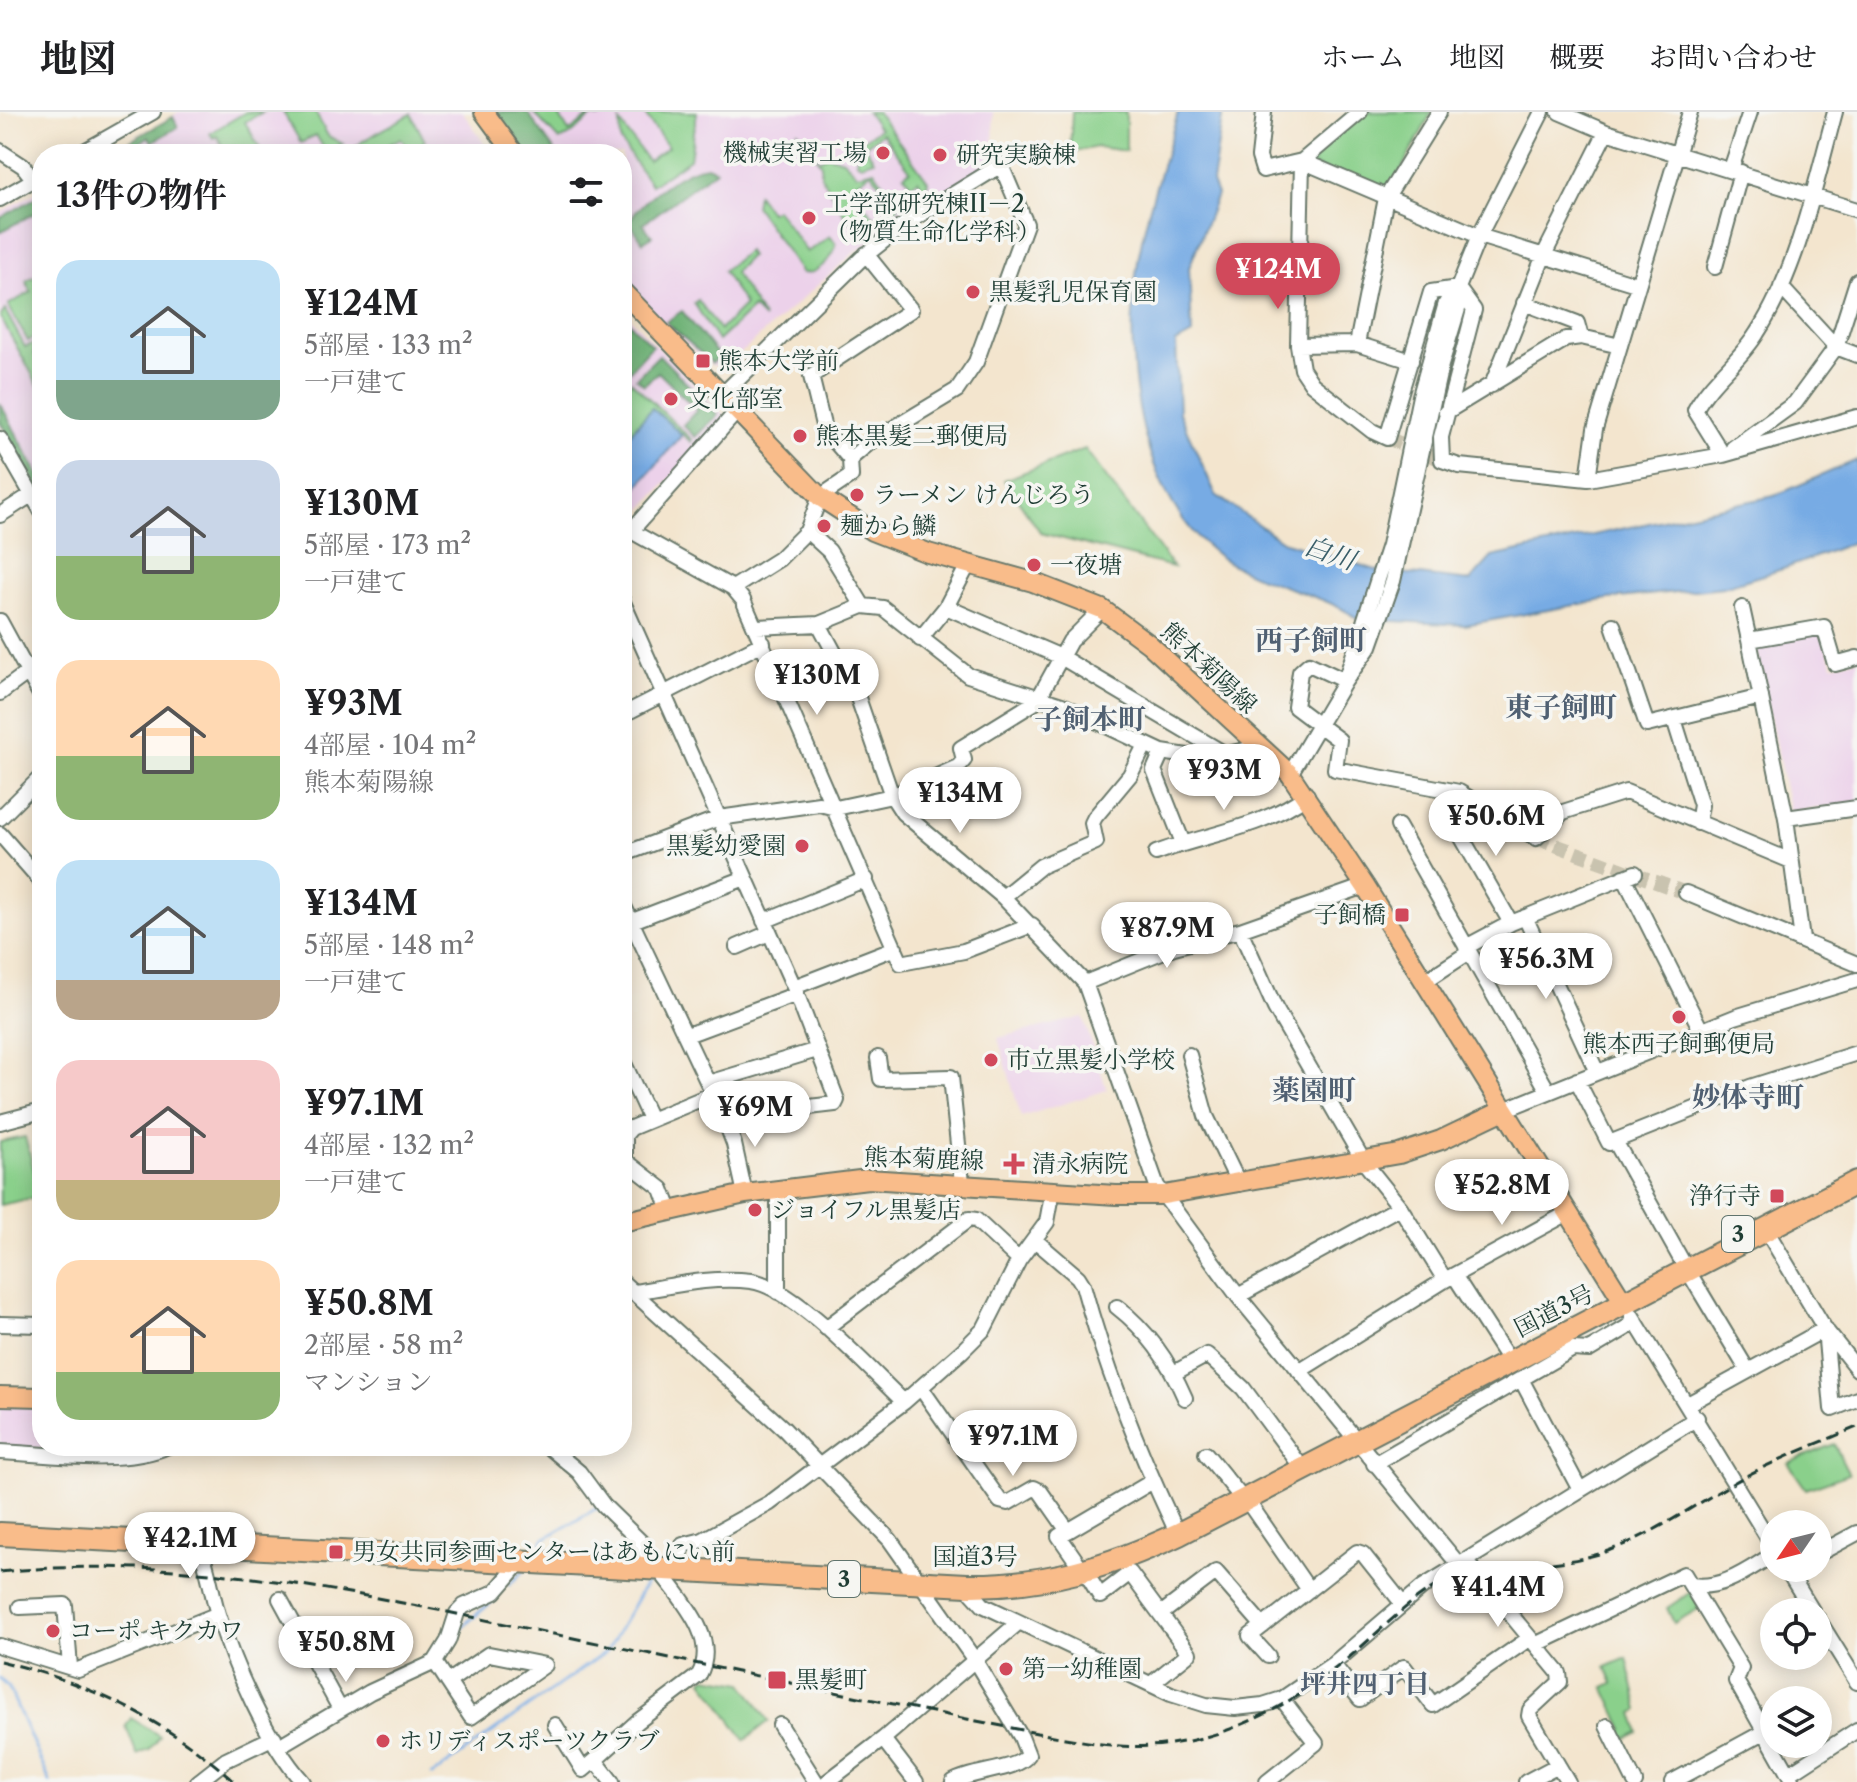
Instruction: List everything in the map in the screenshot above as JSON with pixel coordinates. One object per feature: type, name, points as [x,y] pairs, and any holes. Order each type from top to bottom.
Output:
[{"type":"highway","name":"国道3号","points":[[1686,1267],[1765,1228],[1852,1177]]},
{"type":"highway","name":"国道3号","points":[[0,1534],[198,1539],[925,1576],[992,1576],[1081,1566],[1241,1496],[1297,1461],[1627,1308],[1686,1267],[1852,1177]]},
{"type":"highway","name":"国道3号","points":[[925,1576],[967,1585],[1012,1586],[1140,1553],[1505,1354],[1627,1308]]},
{"type":"highway","name":"国道3号","points":[[0,1522],[520,1563],[661,1563]]},
{"type":"main road","points":[[484,112],[508,144]]},
{"type":"main road","name":"熊本菊陽線","points":[[632,301],[820,497],[840,514],[872,531],[967,567],[1033,582],[1102,609],[1159,653],[1290,774],[1307,795],[1425,981],[1627,1308]]},
{"type":"main road","name":"熊本菊鹿線","points":[[632,1220],[745,1194],[868,1179],[1164,1195],[1364,1162],[1441,1140],[1504,1110]]},
{"type":"main road","points":[[0,1396],[32,1397]]},
{"type":"street","points":[[97,144],[153,112]]},
{"type":"street","points":[[1264,112],[1259,157],[1263,170],[1302,161],[1360,112]]},
{"type":"street","points":[[1357,344],[1386,198],[1439,112]]},
{"type":"street","points":[[1290,774],[1363,646],[1413,458],[1446,303],[1458,288],[1479,236],[1542,112]]},
{"type":"street","points":[[1559,112],[1606,132],[1676,151],[1857,210]]},
{"type":"street","points":[[1588,479],[1595,429],[1690,112]]},
{"type":"street","points":[[1715,267],[1750,112]]},
{"type":"street","points":[[1723,455],[1695,410],[1718,378],[1757,334],[1781,287],[1812,195],[1835,112]]},
{"type":"street","points":[[1492,385],[1544,255],[1606,132]]},
{"type":"street","points":[[0,151],[32,173]]},
{"type":"street","points":[[1302,161],[1479,236],[1636,284]]},
{"type":"street","points":[[1302,161],[1298,345],[1302,369],[1312,384],[1372,431],[1387,438],[1431,292],[1458,288]]},
{"type":"street","points":[[722,395],[866,254],[905,224],[1001,165],[1026,224],[976,362],[957,390],[897,425],[850,459]]},
{"type":"street","points":[[0,199],[32,180]]},
{"type":"street","points":[[733,588],[779,559],[807,531],[820,497],[851,476],[850,459],[824,429],[811,376],[911,310],[866,254]]},
{"type":"street","points":[[1723,455],[1795,403],[1836,347],[1857,281]]},
{"type":"street","points":[[1781,287],[1836,347],[1857,355]]},
{"type":"street","points":[[1458,288],[1474,310],[1441,437],[1442,460],[1459,466],[1588,479],[1723,455],[1857,417]]},
{"type":"street","points":[[1524,303],[1577,323],[1581,337]]},
{"type":"street","points":[[1446,412],[1566,339],[1581,337],[1620,346]]},
{"type":"street","points":[[1298,345],[1357,344],[1411,361]]},
{"type":"street","points":[[632,527],[738,410]]},
{"type":"street","points":[[0,439],[31,495],[0,515]]},
{"type":"street","points":[[807,531],[829,551],[863,606]]},
{"type":"street","points":[[632,537],[733,588],[743,600],[905,965],[935,955],[975,948],[1032,925]]},
{"type":"street","points":[[920,639],[946,607],[967,567]]},
{"type":"street","points":[[756,627],[819,624],[863,606],[883,608],[968,675],[1040,697],[1162,752],[1206,759],[1258,747]]},
{"type":"street","points":[[946,607],[1061,657],[1225,754]]},
{"type":"street","points":[[1742,608],[1786,818],[1802,940]]},
{"type":"street","points":[[632,851],[719,818],[819,804],[836,808],[892,796],[963,764],[961,748],[1040,697],[1070,641],[1102,609]]},
{"type":"street","points":[[0,621],[32,682]]},
{"type":"street","points":[[632,622],[796,991],[837,1100],[835,1104],[724,1117]]},
{"type":"street","points":[[819,624],[857,695],[892,796],[903,813],[1003,897],[1085,983],[1164,1195],[1238,1296],[1352,1438],[1559,1673],[1560,1682],[1530,1710],[1529,1716],[1568,1782]]},
{"type":"street","points":[[1613,625],[1647,725],[1761,697]]},
{"type":"street","points":[[1749,640],[1824,627],[1835,664],[1857,658]]},
{"type":"street","points":[[632,710],[763,643]]},
{"type":"street","points":[[1345,681],[1309,664],[1300,672],[1294,703],[1298,711],[1339,740],[1335,769],[1459,792],[1536,838],[1563,812],[1626,792],[1791,861]]},
{"type":"street","points":[[0,693],[32,669]]},
{"type":"street","points":[[1674,719],[1701,805],[1698,823]]},
{"type":"street","points":[[1003,897],[1041,866],[1096,842],[1092,823],[1095,817],[1130,775],[1145,745]]},
{"type":"street","points":[[1162,752],[1154,770],[1183,843]]},
{"type":"street","points":[[0,818],[32,786]]},
{"type":"street","points":[[1459,792],[1446,810],[1518,920],[1596,1070]]},
{"type":"street","points":[[1156,853],[1258,822],[1288,809],[1307,795]]},
{"type":"street","points":[[1786,818],[1857,808]]},
{"type":"street","points":[[1398,826],[1548,1091]]},
{"type":"street","points":[[0,834],[32,871]]},
{"type":"street","points":[[1425,981],[1467,950],[1518,920],[1629,875],[1701,1030]]},
{"type":"street","points":[[632,921],[745,878]]},
{"type":"street","points":[[737,947],[766,927],[866,879]]},
{"type":"street","points":[[1085,983],[1174,947],[1240,930],[1365,886]]},
{"type":"street","points":[[1686,893],[1857,964]]},
{"type":"street","points":[[1240,930],[1275,1008],[1364,1162],[1505,1354]]},
{"type":"street","points":[[632,932],[687,1035],[724,1117],[734,1144],[745,1194]]},
{"type":"street","points":[[687,1035],[895,948]]},
{"type":"street","points":[[1504,1110],[1596,1070],[1701,1030],[1857,980]]},
{"type":"street","points":[[632,1131],[711,1088],[817,1050]]},
{"type":"street","points":[[1577,1080],[1609,1143],[1750,1087],[1857,1053]]},
{"type":"street","points":[[1189,1055],[1206,1116],[1239,1184]]},
{"type":"street","points":[[878,1058],[881,1079],[951,1077],[962,1183]]},
{"type":"street","points":[[632,1080],[650,1119]]},
{"type":"street","points":[[0,1122],[32,1114]]},
{"type":"street","points":[[1615,1141],[1748,1371]]},
{"type":"street","points":[[632,1165],[662,1189],[670,1210]]},
{"type":"street","points":[[778,1189],[778,1292]]},
{"type":"street","points":[[661,1563],[683,1545],[703,1540],[770,1503],[904,1402],[984,1329],[1019,1260],[1036,1241],[1047,1222],[1053,1189]]},
{"type":"street","points":[[1238,1296],[1400,1207]]},
{"type":"street","points":[[1299,1371],[1450,1278],[1568,1213]]},
{"type":"street","points":[[826,1328],[969,1219],[976,1220],[1019,1260]]},
{"type":"street","points":[[1765,1228],[1825,1329],[1857,1369]]},
{"type":"street","points":[[1036,1241],[1078,1277],[1083,1285],[1105,1365],[1174,1526]]},
{"type":"street","points":[[634,1292],[704,1281],[750,1281],[778,1292],[826,1328],[904,1402]]},
{"type":"street","points":[[634,1292],[820,1466],[925,1576],[1021,1737],[1028,1755],[1018,1764],[977,1772],[953,1782]]},
{"type":"street","points":[[1117,1307],[1142,1329],[1174,1373],[1185,1398]]},
{"type":"street","points":[[1374,1464],[1573,1349],[1589,1350],[1627,1308],[1760,1524]]},
{"type":"street","points":[[0,1324],[32,1325]]},
{"type":"street","points":[[1688,1404],[1825,1329]]},
{"type":"street","points":[[1825,1329],[1832,1409],[1857,1399]]},
{"type":"street","points":[[1174,1373],[1207,1355],[1243,1388],[1297,1461]]},
{"type":"street","points":[[1521,1379],[1580,1490]]},
{"type":"street","points":[[921,1388],[1000,1501],[1008,1503],[1034,1488],[1040,1491],[1068,1531]]},
{"type":"street","points":[[967,1585],[983,1605],[1171,1694],[1220,1707],[1246,1708],[1282,1699],[1333,1664],[1402,1603],[1697,1418]]},
{"type":"street","points":[[0,1452],[32,1453]]},
{"type":"street","points":[[1206,1454],[1241,1496],[1309,1590]]},
{"type":"street","points":[[555,1725],[583,1770],[637,1722],[699,1675],[704,1665],[702,1630],[661,1563],[604,1506],[579,1472],[560,1456]]},
{"type":"street","points":[[1151,1684],[1189,1653],[1130,1573],[1100,1596],[1059,1536],[1153,1481]]},
{"type":"street","points":[[1832,1546],[1857,1533]]},
{"type":"street","points":[[198,1539],[218,1614],[244,1680],[276,1742],[303,1782]]},
{"type":"street","points":[[1268,1656],[1250,1636],[1357,1552],[1363,1554],[1402,1603]]},
{"type":"street","points":[[1691,1585],[1705,1587],[1726,1582],[1760,1562]]},
{"type":"street","points":[[198,1782],[226,1760],[276,1742],[436,1664],[457,1613],[464,1606],[495,1592],[520,1563]]},
{"type":"street","points":[[1162,1613],[1216,1572],[1263,1626]]},
{"type":"street","points":[[1333,1664],[1360,1699],[1404,1667],[1433,1705],[1533,1641],[1684,1574],[1741,1668],[1736,1681],[1760,1725]]},
{"type":"street","points":[[280,1599],[340,1709]]},
{"type":"street","points":[[20,1607],[65,1605],[70,1667]]},
{"type":"street","points":[[0,1646],[78,1670],[218,1614]]},
{"type":"street","points":[[827,1782],[883,1739],[1018,1623]]},
{"type":"street","points":[[1832,1642],[1857,1682]]},
{"type":"street","points":[[436,1664],[471,1717],[545,1665],[489,1654],[448,1682]]},
{"type":"street","points":[[1267,1782],[1316,1743],[1282,1699]]},
{"type":"street","points":[[780,1725],[816,1782]]},
{"type":"street","points":[[1607,1726],[1635,1782]]},
{"type":"street","points":[[1779,1758],[1791,1778],[1857,1730]]},
{"type":"street","points":[[1680,1780],[1760,1734]]},
{"type":"street","points":[[883,1739],[916,1782]]},
{"type":"street","points":[[595,1760],[612,1782]]},
{"type":"street","points":[[1526,1782],[1558,1765]]},
{"type":"shaded area","points":[[179,112],[463,112],[484,144],[123,144]]},
{"type":"shaded area","points":[[496,112],[993,112],[994,159],[855,252],[725,367],[711,365],[669,329],[632,288],[632,144],[520,144]]},
{"type":"shaded area","points":[[32,195],[32,479],[0,426],[0,213]]},
{"type":"shaded area","points":[[632,320],[726,417],[632,520]]},
{"type":"shaded area","points":[[1820,630],[1833,665],[1857,659],[1857,803],[1790,812],[1754,640]]},
{"type":"shaded area","points":[[1083,1017],[1107,1090],[1021,1117],[998,1038]]},
{"type":"shaded area","points":[[0,1402],[32,1404],[32,1448],[0,1448]]},
{"type":"green space","points":[[246,112],[263,112],[245,122],[257,144],[221,144],[217,136],[213,138],[210,133]]},
{"type":"green space","points":[[283,112],[315,112],[328,136],[343,144],[321,144],[316,135],[301,143]]},
{"type":"green space","points":[[496,112],[527,112],[550,144],[520,144]]},
{"type":"green space","points":[[533,112],[557,112],[569,132],[595,112],[608,112],[599,118],[593,116],[569,136],[559,140]]},
{"type":"green space","points":[[643,112],[697,112],[690,159],[651,185],[632,158],[632,144],[621,142],[620,122],[648,161],[668,147]]},
{"type":"green space","points":[[867,112],[877,112],[928,181],[924,189],[918,180],[911,185],[904,175],[910,170],[882,133],[865,146],[874,160],[861,164],[856,161],[858,151],[850,138],[854,135],[860,142],[879,129]]},
{"type":"green space","points":[[1072,112],[1126,112],[1126,151],[1097,147],[1070,153]]},
{"type":"green space","points":[[1361,112],[1432,112],[1386,198],[1302,161]]},
{"type":"green space","points":[[411,114],[425,141],[405,144],[401,138],[390,144],[359,144]]},
{"type":"green space","points":[[173,117],[178,127],[152,142],[149,137],[137,144],[126,144]]},
{"type":"green space","points":[[797,130],[819,160],[827,155],[843,160],[857,174],[874,170],[899,207],[888,215],[881,215],[894,206],[881,189],[862,203],[880,223],[865,229],[849,222],[821,176],[821,164]],"holes":[[[871,172],[881,186],[858,203],[848,189]]]},
{"type":"green space","points":[[707,166],[716,170],[643,224],[652,236],[643,242],[632,226],[632,218],[652,196],[697,168]]},
{"type":"green space","points":[[757,194],[770,212],[776,209],[807,252],[830,236],[836,243],[835,248],[824,264],[813,272],[802,273],[755,206]]},
{"type":"green space","points":[[32,200],[32,214],[0,232],[0,218]]},
{"type":"green space","points":[[747,251],[750,256],[734,272],[764,319],[753,308],[718,341],[694,303],[698,300],[720,330],[745,305],[723,271]]},
{"type":"green space","points":[[32,278],[32,338],[28,341],[8,305],[31,292],[26,281]]},
{"type":"green space","points":[[5,310],[25,347],[32,344],[32,374],[0,317]]},
{"type":"green space","points":[[682,311],[720,357],[712,363],[666,322]]},
{"type":"green space","points":[[632,325],[652,346],[632,368]]},
{"type":"green space","points":[[659,355],[718,415],[695,437],[683,425],[697,410],[658,372],[644,385],[636,378]]},
{"type":"green space","points":[[632,382],[691,442],[652,408],[632,430]]},
{"type":"green space","points":[[0,403],[32,462],[32,476],[0,422]]},
{"type":"green space","points":[[1085,449],[1173,567],[1041,533],[1004,480]]},
{"type":"green space","points":[[25,1137],[32,1163],[32,1198],[0,1205],[0,1142]]},
{"type":"green space","points":[[1834,1444],[1849,1474],[1806,1489],[1788,1463]]},
{"type":"green space","points":[[1691,1592],[1700,1608],[1674,1623],[1667,1608]]},
{"type":"green space","points":[[1627,1658],[1639,1710],[1633,1713],[1639,1732],[1619,1742],[1615,1734],[1624,1729],[1604,1687],[1613,1683],[1606,1667]]},
{"type":"green space","points":[[706,1677],[743,1683],[769,1721],[745,1740],[703,1680]]},
{"type":"green space","points":[[131,1718],[160,1736],[149,1750],[137,1755],[126,1726]]},
{"type":"water","points":[[1178,112],[1223,112],[1212,182],[1217,195],[1189,268],[1192,334],[1176,343],[1179,413],[1216,495],[1282,541],[1376,570],[1470,581],[1492,557],[1774,496],[1857,460],[1857,541],[1786,568],[1723,587],[1609,599],[1465,625],[1358,619],[1328,602],[1253,575],[1220,557],[1190,528],[1167,493],[1150,452],[1139,409],[1134,363],[1136,275],[1143,235]]},
{"type":"water","points":[[652,408],[682,435],[632,493],[632,431]]},
{"type":"waterway","points":[[534,1555],[544,1539],[597,1508],[600,1510]]},
{"type":"waterway","points":[[509,1585],[523,1571]]},
{"type":"waterway","points":[[432,1775],[607,1651],[647,1581],[646,1576]]},
{"type":"waterway","points":[[456,1639],[463,1626],[495,1599]]},
{"type":"waterway","points":[[0,1679],[9,1688],[50,1782]]},
{"type":"tunnel","points":[[1387,438],[1442,460]]},
{"type":"tunnel","points":[[1536,838],[1686,893]]},
{"type":"railway","points":[[0,1572],[137,1568],[271,1580],[405,1604],[1037,1733],[1108,1745],[1151,1746],[1206,1737],[1280,1706],[1325,1676],[1436,1586],[1478,1572],[1565,1561],[1608,1551],[1657,1528],[1750,1474],[1857,1427]]},
{"type":"railway","points":[[0,1661],[64,1680],[125,1706],[182,1740],[235,1782]]},
{"type":"place","name":"機械実習工場","points":[[883,153]]},
{"type":"place","name":"研究実験棟","points":[[940,155]]},
{"type":"place","name":"工学部研究棟II－2 （物質生命化学科）","points":[[809,218]]},
{"type":"place","name":"黒髪乳児保育園","points":[[973,292]]},
{"type":"place","name":"熊本大学前","points":[[703,361]]},
{"type":"place","name":"文化部室","points":[[671,399]]},
{"type":"place","name":"熊本黒髪二郵便局","points":[[800,436]]},
{"type":"place","name":"ラーメン けんじろう","points":[[857,495]]},
{"type":"place","name":"麺から鱗","points":[[824,526]]},
{"type":"place","name":"一夜塘","points":[[1034,565]]},
{"type":"place","name":"黒髪幼愛園","points":[[802,846]]},
{"type":"place","name":"子飼橋","points":[[1402,915]]},
{"type":"place","name":"熊本西子飼郵便局","points":[[1679,1017]]},
{"type":"place","name":"市立黒髪小学校","points":[[991,1060]]},
{"type":"place","name":"清永病院","points":[[1014,1164]]},
{"type":"place","name":"浄行寺","points":[[1777,1196]]},
{"type":"place","name":"ジョイフル黒髪店","points":[[755,1210]]},
{"type":"place","name":"男女共同参画センターはあもにい前","points":[[336,1552]]},
{"type":"place","name":"コーポ キクカワ","points":[[53,1631]]},
{"type":"place","name":"第一幼稚園","points":[[1006,1669]]},
{"type":"place","name":"黒髪町","points":[[777,1680]]},
{"type":"place","name":"ホリディスポーツクラブ","points":[[383,1741]]},
{"type":"district","name":"西子飼町","points":[[1311,640]]},
{"type":"district","name":"東子飼町","points":[[1561,707]]},
{"type":"district","name":"子飼本町","points":[[1090,719]]},
{"type":"district","name":"薬園町","points":[[1314,1090]]},
{"type":"district","name":"妙体寺町","points":[[1748,1097]]},
{"type":"district","name":"坪井四丁目","points":[[1365,1684]]},
{"type":"water label","name":"白川","points":[[1330,553]]}]
